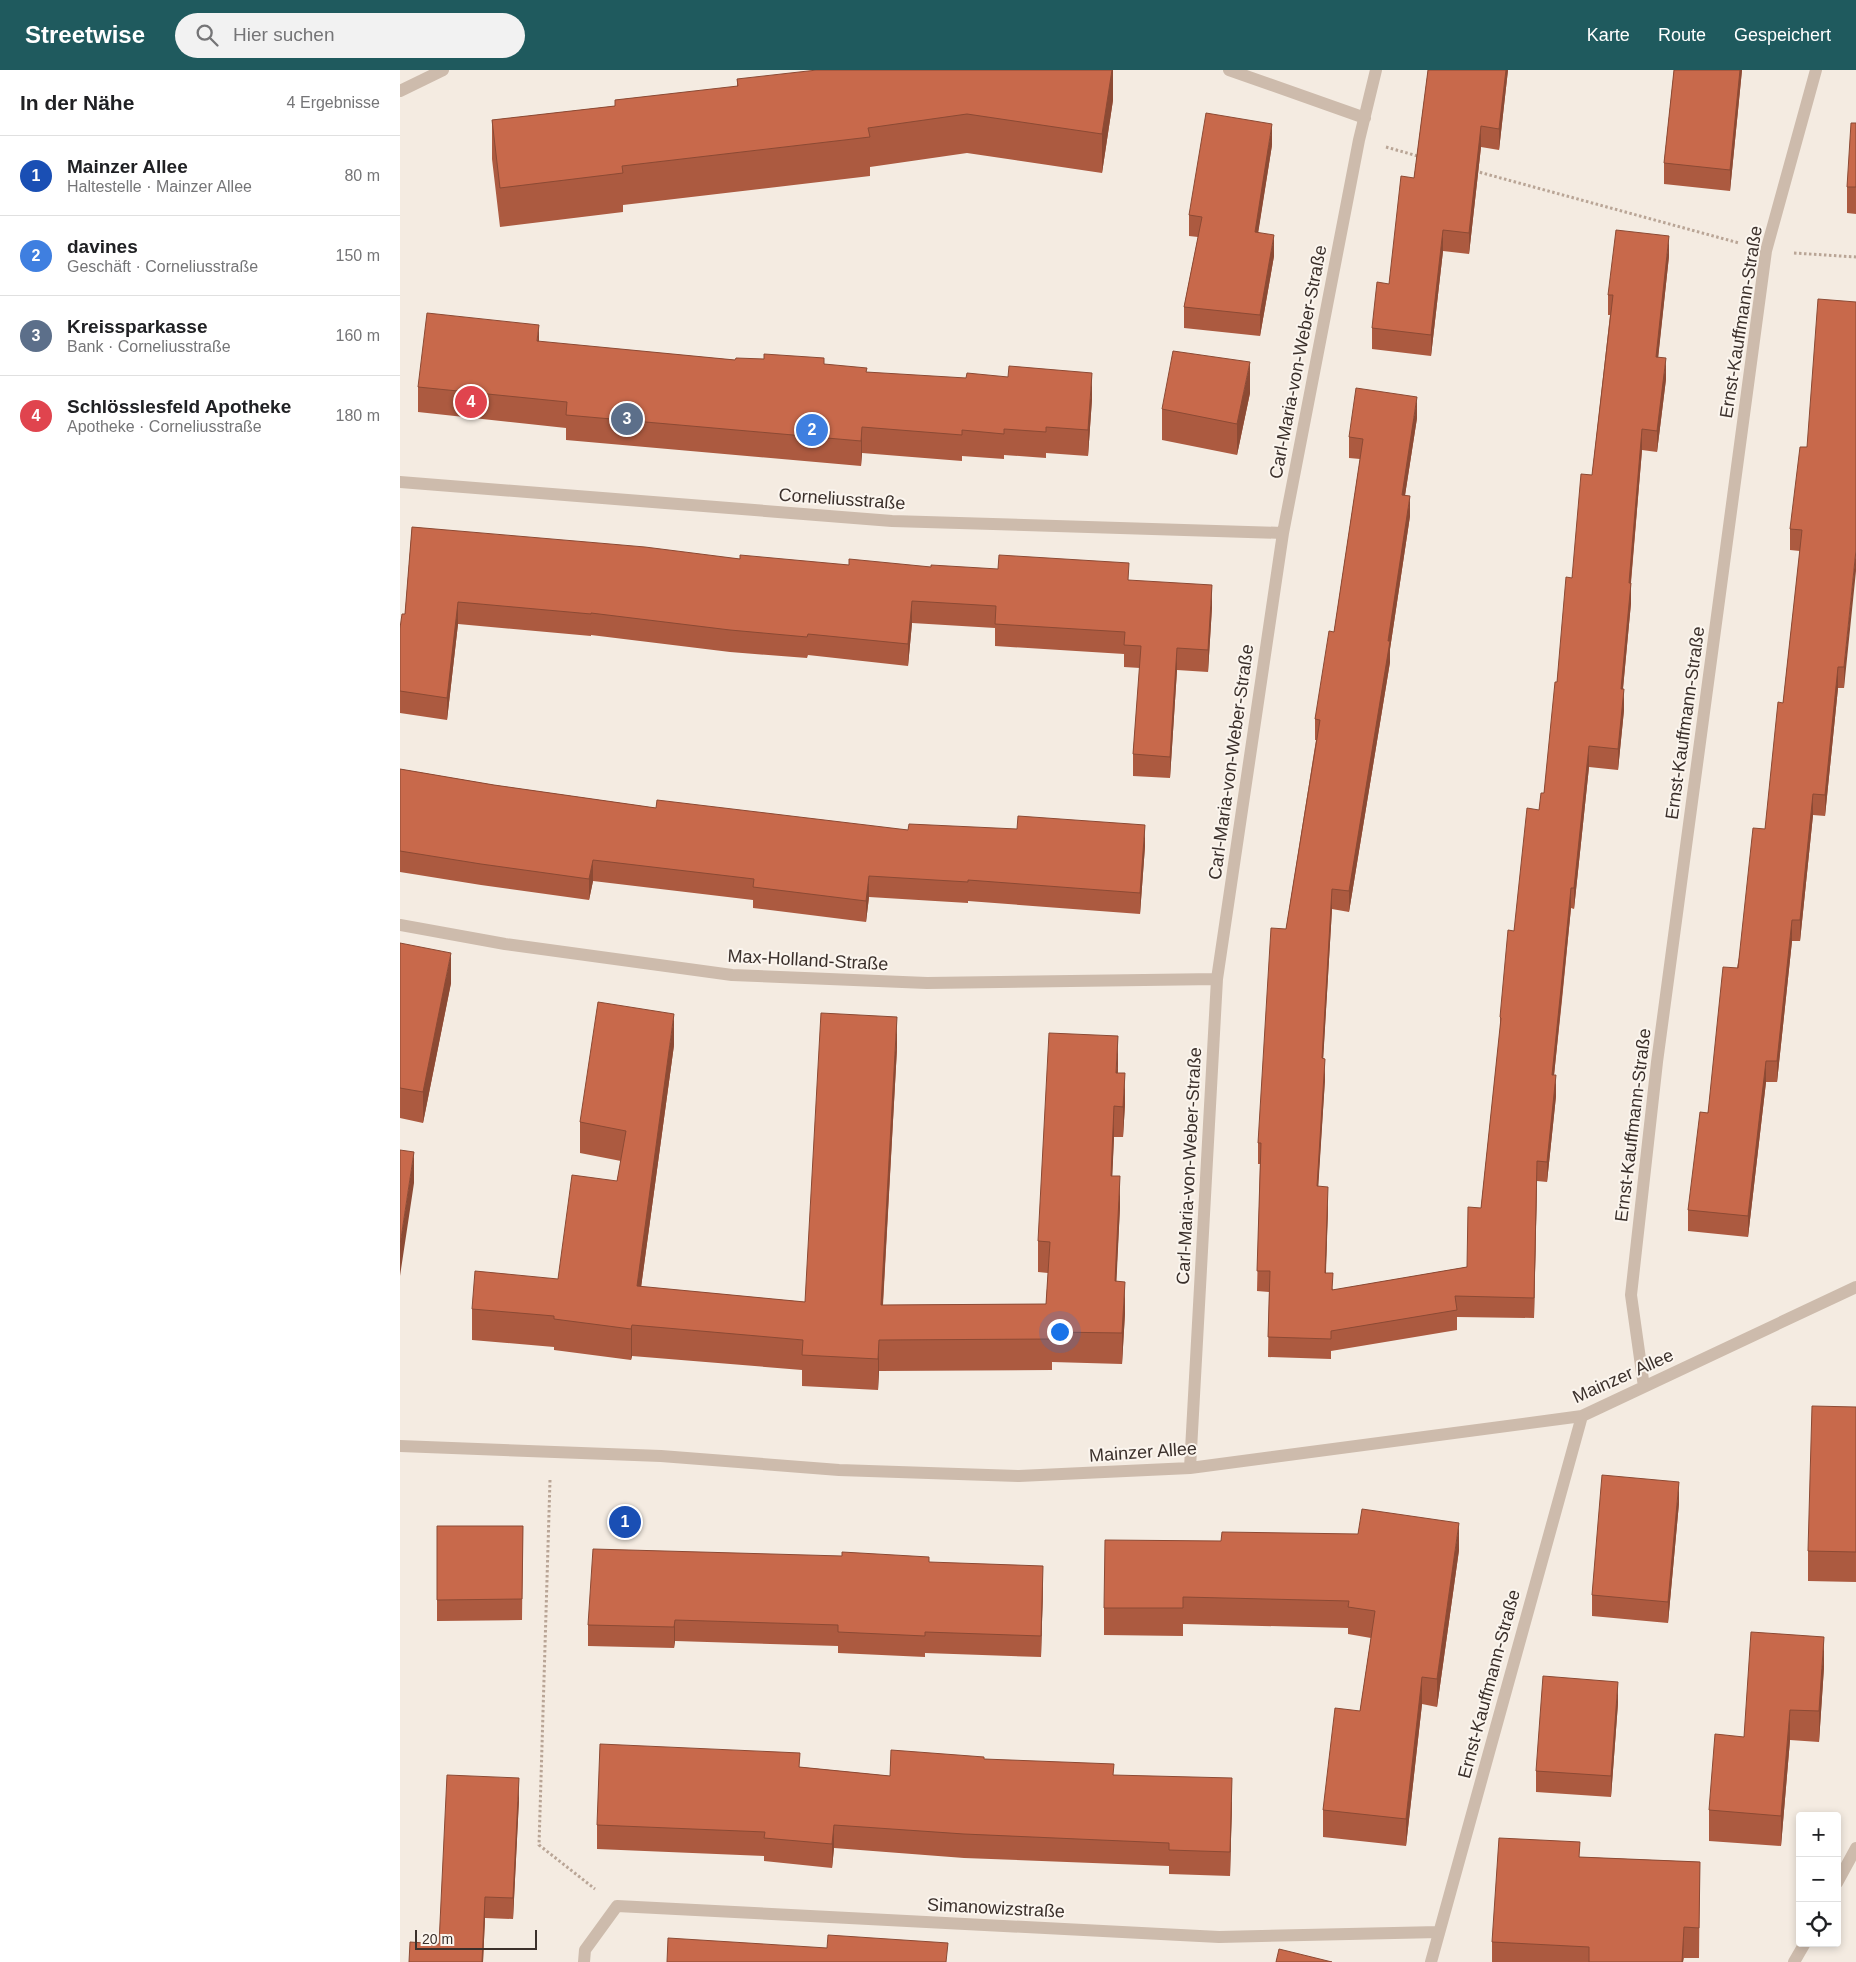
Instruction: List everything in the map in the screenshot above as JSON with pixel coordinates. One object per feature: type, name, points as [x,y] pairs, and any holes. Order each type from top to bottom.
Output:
[{"type":"street","points":[[400,91],[444,70]]},
{"type":"street","points":[[1228,70],[1365,118]]},
{"type":"street","name":"Carl-Maria-von-Weber-Straße","points":[[1190,1468],[1217,979],[1283,533],[1359,140],[1376,70]]},
{"type":"street","name":"Ernst-Kauffmann-Straße","points":[[1644,1387],[1631,1295],[1657,1062],[1766,251],[1816,70]]},
{"type":"street","name":"Corneliusstraße","points":[[400,482],[892,520],[1283,533]]},
{"type":"street","name":"Max-Holland-Straße","points":[[400,925],[505,944],[732,975],[927,982],[1217,979]]},
{"type":"street","name":"Mainzer Allee","points":[[400,1446],[661,1456],[839,1470],[1019,1476],[1190,1468],[1582,1416],[1856,1287]]},
{"type":"street","name":"Ernst-Kauffmann-Straße","points":[[1431,1962],[1582,1416]]},
{"type":"street","points":[[1841,1876],[1856,1848]]},
{"type":"street","points":[[584,1962],[585,1950],[617,1906]]},
{"type":"street","name":"Simanowizstraße","points":[[617,1906],[1219,1938],[1439,1932]]},
{"type":"street","points":[[1794,1962],[1802,1947]]},
{"type":"path","points":[[1359,140],[1425,158]]},
{"type":"path","points":[[1473,171],[1766,251],[1856,257]]},
{"type":"path","points":[[551,1452],[539,1846],[617,1906]]},
{"type":"building","points":[[817,70],[1112,70],[1102,134],[967,114],[868,128],[870,137],[622,166],[623,173],[500,188],[492,120],[615,106],[615,100],[738,86],[737,79]]},
{"type":"building","points":[[1428,70],[1506,70],[1499,129],[1481,126],[1469,233],[1443,230],[1431,335],[1372,328],[1377,282],[1389,284],[1401,176],[1414,178]]},
{"type":"building","points":[[1674,70],[1740,70],[1730,170],[1664,163]]},
{"type":"building","points":[[1206,113],[1272,124],[1255,232],[1274,235],[1260,315],[1184,307],[1202,217],[1189,215]]},
{"type":"building","points":[[1851,123],[1856,123],[1856,187],[1847,187]]},
{"type":"building","points":[[1616,230],[1669,236],[1656,357],[1666,358],[1657,431],[1642,429],[1618,749],[1589,746],[1574,888],[1571,888],[1552,1075],[1556,1075],[1547,1162],[1537,1161],[1534,1298],[1455,1296],[1457,1310],[1331,1331],[1331,1339],[1268,1337],[1270,1271],[1257,1271],[1261,1143],[1258,1143],[1271,928],[1286,929],[1320,720],[1315,719],[1329,631],[1334,632],[1363,439],[1349,437],[1356,388],[1417,397],[1402,495],[1410,496],[1388,641],[1390,641],[1349,891],[1332,889],[1322,1058],[1325,1059],[1317,1186],[1328,1187],[1325,1273],[1333,1273],[1332,1290],[1467,1267],[1468,1207],[1481,1208],[1501,1018],[1508,930],[1514,931],[1527,808],[1539,810],[1541,793],[1544,793],[1555,682],[1557,682],[1566,577],[1572,578],[1581,474],[1592,475],[1613,295],[1608,295]]},
{"type":"building","points":[[1818,299],[1856,302],[1856,550],[1844,667],[1838,667],[1825,795],[1813,794],[1800,920],[1792,920],[1777,1061],[1766,1061],[1748,1216],[1688,1210],[1700,1112],[1708,1113],[1723,967],[1738,968],[1753,828],[1765,829],[1778,702],[1783,703],[1802,530],[1790,529],[1800,447],[1807,447]]},
{"type":"building","points":[[427,313],[539,325],[537,341],[735,360],[736,358],[764,359],[764,354],[824,358],[824,364],[867,368],[866,372],[966,378],[967,373],[1008,377],[1009,366],[1092,373],[1088,430],[1046,427],[1046,432],[1004,429],[1004,434],[962,430],[962,435],[862,427],[861,441],[566,415],[567,402],[418,387]]},
{"type":"building","points":[[1173,351],[1250,362],[1237,424],[1162,409]]},
{"type":"building","points":[[412,527],[645,547],[740,559],[740,555],[849,565],[849,559],[931,567],[931,565],[998,569],[999,555],[1129,563],[1128,580],[1212,585],[1208,650],[1177,648],[1170,757],[1133,754],[1141,646],[1124,645],[1125,632],[995,624],[996,606],[912,601],[908,644],[808,634],[807,637],[730,630],[591,613],[458,602],[447,698],[400,691],[400,628],[402,614],[405,614]]},
{"type":"building","points":[[400,769],[494,785],[656,808],[657,800],[908,830],[909,824],[1017,829],[1018,816],[1145,825],[1140,893],[968,880],[968,882],[869,876],[866,901],[753,887],[754,879],[593,860],[589,879],[400,851]]},
{"type":"building","points":[[400,943],[451,953],[423,1092],[400,1088]]},
{"type":"building","points":[[598,1002],[674,1014],[637,1286],[805,1302],[821,1013],[897,1017],[881,1305],[1046,1304],[1050,1242],[1038,1241],[1049,1033],[1118,1036],[1116,1073],[1125,1073],[1123,1107],[1114,1106],[1111,1176],[1120,1176],[1115,1281],[1125,1282],[1122,1333],[1052,1332],[1052,1339],[879,1340],[878,1359],[802,1355],[803,1340],[632,1325],[631,1329],[554,1319],[554,1316],[472,1309],[475,1271],[558,1279],[572,1175],[617,1181],[626,1131],[580,1122]]},
{"type":"building","points":[[400,1150],[414,1152],[400,1245]]},
{"type":"building","points":[[1812,1406],[1856,1407],[1856,1552],[1808,1551]]},
{"type":"building","points":[[1602,1475],[1679,1482],[1668,1602],[1592,1595]]},
{"type":"building","points":[[1362,1509],[1459,1523],[1437,1679],[1422,1677],[1406,1819],[1323,1810],[1335,1708],[1360,1711],[1375,1611],[1348,1607],[1349,1601],[1183,1597],[1183,1608],[1104,1608],[1105,1540],[1221,1541],[1222,1532],[1358,1534]]},
{"type":"building","points":[[437,1526],[523,1526],[522,1599],[437,1600]]},
{"type":"building","points":[[593,1549],[842,1556],[842,1552],[929,1557],[929,1562],[1043,1566],[1041,1636],[925,1632],[925,1636],[838,1632],[838,1625],[675,1620],[674,1627],[588,1625]]},
{"type":"building","points":[[1751,1632],[1824,1637],[1819,1711],[1790,1710],[1781,1816],[1709,1810],[1715,1734],[1744,1737]]},
{"type":"building","points":[[1543,1676],[1618,1682],[1611,1776],[1536,1771]]},
{"type":"building","points":[[600,1744],[800,1753],[799,1767],[890,1776],[891,1750],[984,1757],[984,1759],[1114,1764],[1113,1775],[1232,1778],[1230,1852],[1169,1850],[1169,1843],[964,1834],[834,1825],[832,1844],[764,1838],[765,1832],[597,1825]]},
{"type":"building","points":[[447,1775],[519,1778],[513,1898],[485,1897],[482,1962],[409,1962],[410,1942],[439,1944]]},
{"type":"building","points":[[1499,1838],[1580,1842],[1579,1857],[1700,1862],[1699,1928],[1684,1927],[1682,1962],[1589,1962],[1589,1947],[1492,1942]]},
{"type":"building","points":[[828,1935],[948,1943],[946,1962],[667,1962],[668,1938],[827,1948]]},
{"type":"building","points":[[1279,1949],[1332,1962],[1276,1962]]},
{"type":"place","name":"Schlösslesfeld Apotheke","points":[[471,402]]},
{"type":"place","name":"Kreissparkasse","points":[[627,419]]},
{"type":"place","name":"davines","points":[[812,430]]},
{"type":"place","name":"Mainzer Allee","points":[[625,1522]]}]
